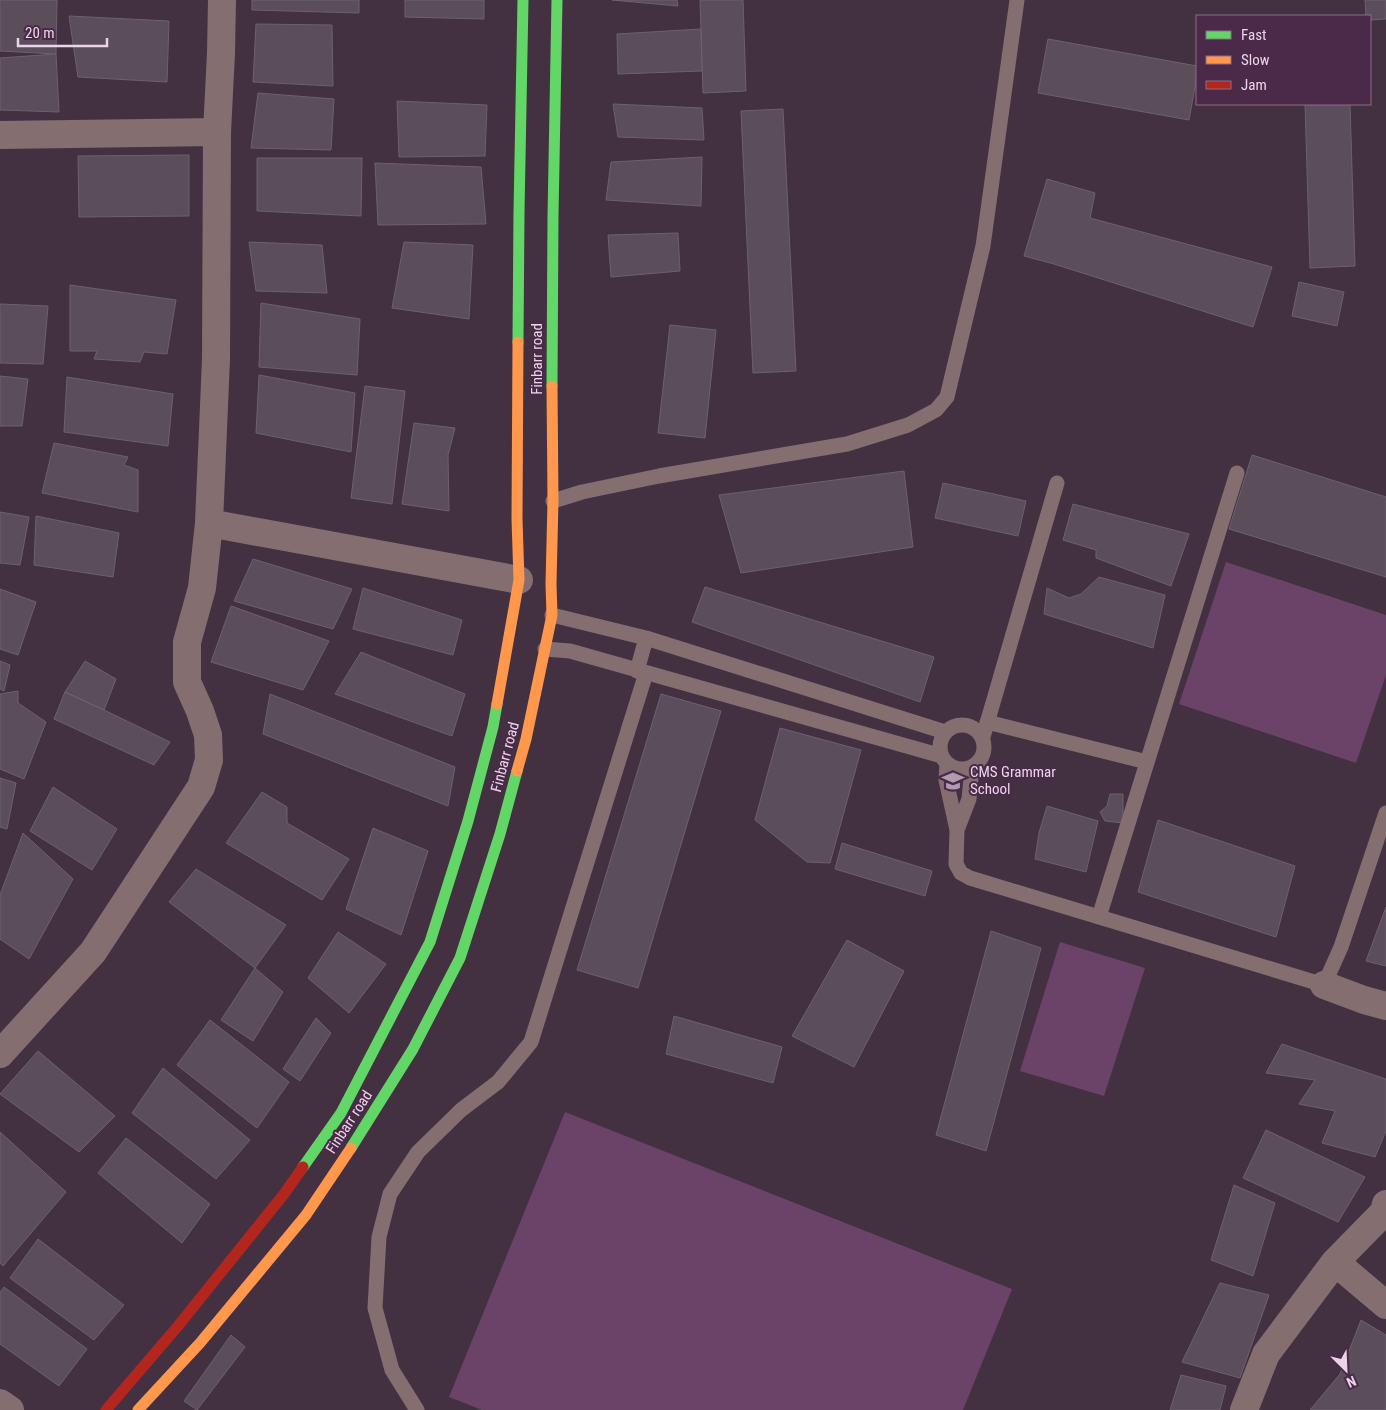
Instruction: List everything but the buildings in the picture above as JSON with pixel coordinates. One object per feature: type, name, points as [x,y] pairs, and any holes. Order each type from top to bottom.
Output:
[{"type":"main road","name":"Finbarr road","points":[[106,1410],[178,1326],[284,1194],[341,1113],[430,942],[468,821],[493,727],[519,580],[517,509],[519,212],[523,0]]},
{"type":"main road","name":"Finbarr road","points":[[138,1410],[200,1342],[306,1215],[362,1132],[413,1049],[460,958],[500,834],[526,739],[552,615],[553,226],[557,0]]},
{"type":"street","points":[[0,1054],[93,952],[201,787],[209,760],[208,735],[187,682],[187,642],[202,588],[209,523],[216,359],[217,132],[222,0]]},
{"type":"street","points":[[0,135],[217,132]]},
{"type":"street","points":[[209,523],[519,580]]},
{"type":"street","points":[[1324,985],[1386,1006]]},
{"type":"street","points":[[1244,1410],[1266,1354],[1335,1262],[1384,1212],[1386,1204]]},
{"type":"street","points":[[1335,1262],[1386,1305]]},
{"type":"street","points":[[0,1403],[10,1410]]},
{"type":"lane","points":[[553,501],[582,492],[659,476],[847,444],[908,425],[936,410],[947,397],[983,246],[1017,0]]},
{"type":"lane","points":[[1099,917],[1238,472]]},
{"type":"lane","points":[[545,648],[570,651],[945,760],[955,768],[972,767],[979,762],[984,754],[983,737],[987,722],[1057,483]]},
{"type":"lane","points":[[552,615],[646,638],[946,732]]},
{"type":"lane","points":[[418,1410],[392,1370],[374,1308],[379,1237],[390,1194],[418,1152],[461,1110],[498,1082],[531,1042],[642,672],[646,638]]},
{"type":"lane","points":[[987,722],[1147,762]]},
{"type":"lane","points":[[983,737],[977,730],[961,724],[953,726],[941,739],[940,748],[945,760],[946,780],[957,830],[956,864],[961,873],[970,878],[1324,985],[1341,947],[1386,813]]},
{"type":"lane","points":[[957,830],[968,799],[972,767]]},
{"type":"shaded area","points":[[1226,562],[1386,615],[1386,675],[1356,763],[1179,704]]},
{"type":"shaded area","points":[[1060,942],[1145,968],[1104,1096],[1020,1071]]},
{"type":"shaded area","points":[[565,1112],[1012,1289],[963,1410],[482,1410],[449,1397]]},
{"type":"traffic: fast","points":[[518,342],[523,0]]},
{"type":"traffic: fast","points":[[552,386],[557,0]]},
{"type":"traffic: fast","points":[[303,1167],[341,1113],[430,942],[468,821],[493,727],[497,704]]},
{"type":"traffic: fast","points":[[351,1148],[413,1049],[460,958],[500,834],[517,771]]},
{"type":"traffic: slow","points":[[497,704],[519,580],[517,519],[518,342]]},
{"type":"traffic: slow","points":[[517,771],[526,739],[552,615],[552,386]]},
{"type":"traffic: slow","points":[[138,1410],[200,1343],[306,1215],[351,1148]]},
{"type":"traffic: jam","points":[[106,1410],[178,1326],[284,1194],[303,1167]]},
{"type":"place","name":"CMS Grammar School","points":[[953,781]]}]
